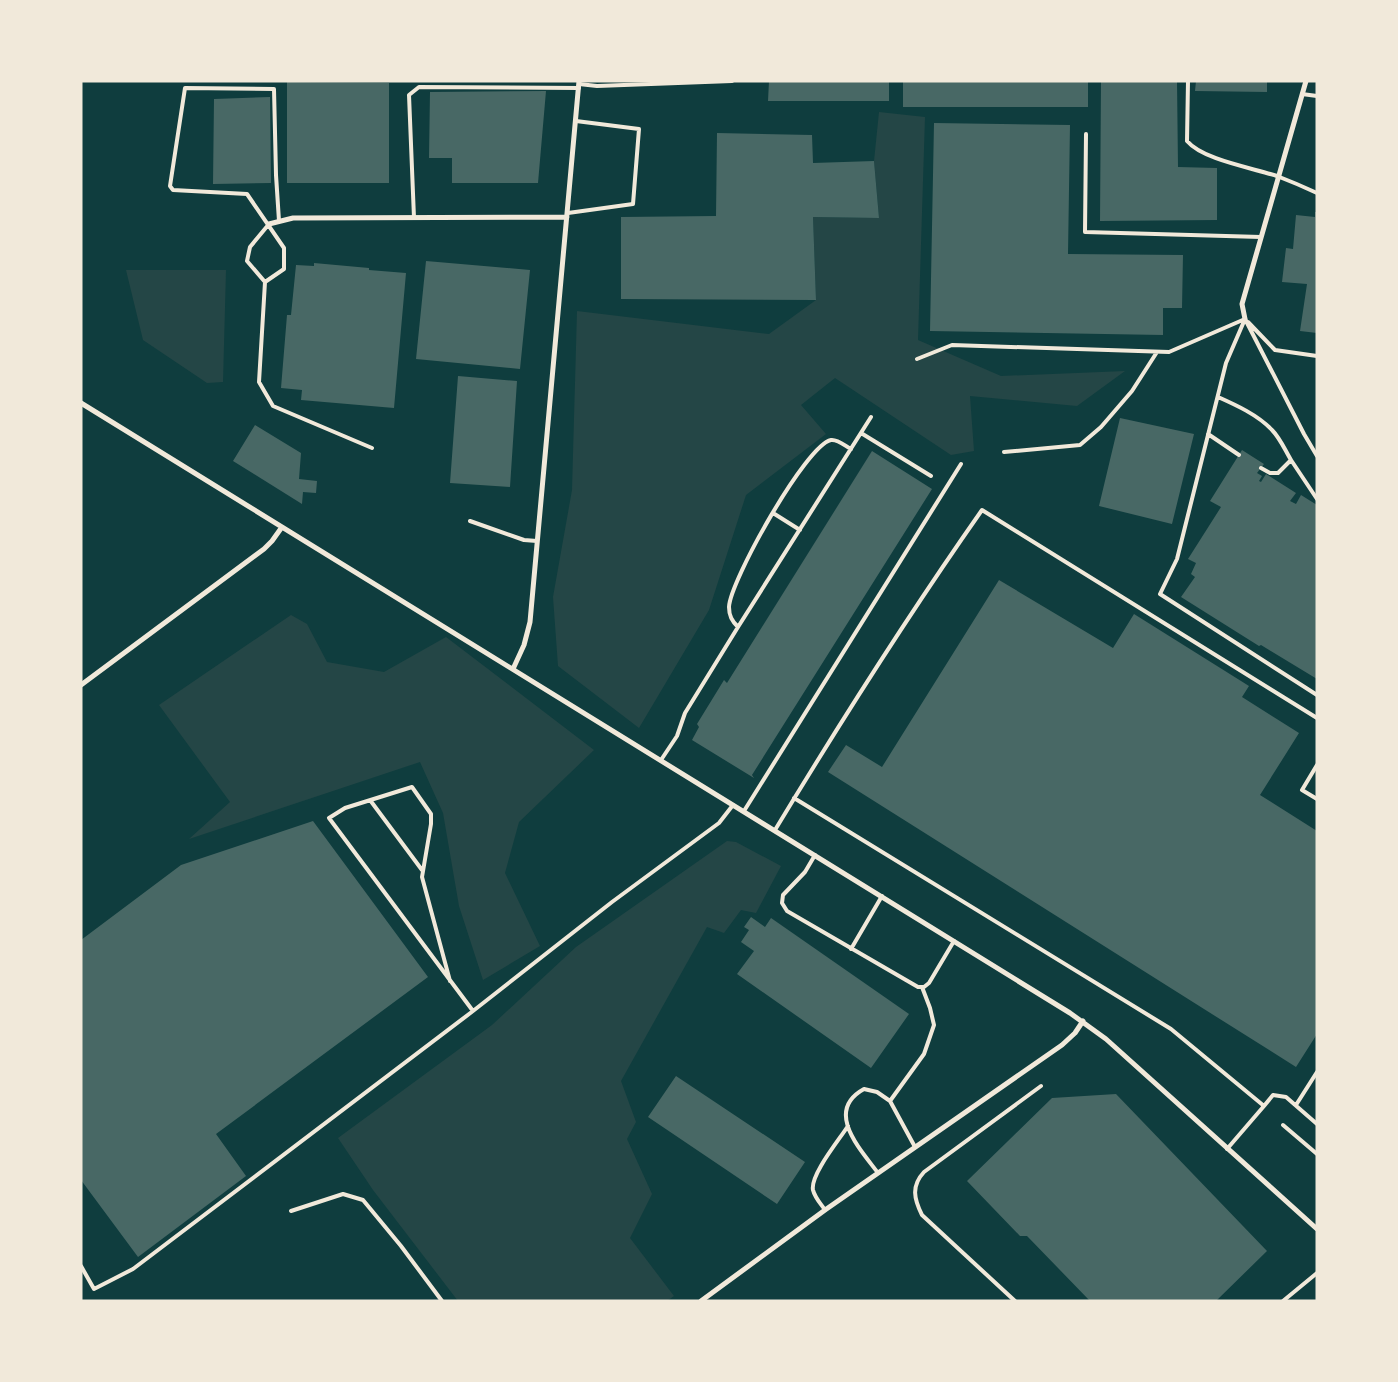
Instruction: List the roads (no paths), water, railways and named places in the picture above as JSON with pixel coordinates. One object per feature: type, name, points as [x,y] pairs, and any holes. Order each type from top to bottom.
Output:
[{"type":"street","points":[[1245,319],[1242,304],[1306,81]]},
{"type":"street","points":[[513,669],[524,645],[530,622],[579,84]]},
{"type":"street","points":[[269,224],[293,218],[568,215]]},
{"type":"street","points":[[82,406],[734,804],[1083,1022],[1106,1039],[1317,1229]]},
{"type":"street","points":[[81,685],[264,549],[272,542],[282,527]]},
{"type":"street","points":[[701,1301],[825,1210],[1062,1045],[1075,1033],[1083,1022]]},
{"type":"lane","points":[[414,218],[409,95],[419,87],[579,84],[597,86],[660,82],[732,81]]},
{"type":"lane","points":[[1188,81],[1187,141],[1194,149],[1224,161],[1278,177],[1317,193]]},
{"type":"lane","points":[[265,282],[284,269],[284,248],[247,194],[173,190],[170,186],[185,88],[274,89],[279,222]]},
{"type":"lane","points":[[1302,94],[1317,96]]},
{"type":"lane","points":[[568,215],[633,204],[639,128],[576,121]]},
{"type":"lane","points":[[1086,134],[1085,232],[1261,237]]},
{"type":"lane","points":[[269,224],[250,248],[247,261],[265,282],[259,382],[273,406],[372,448]]},
{"type":"lane","points":[[917,359],[952,345],[1169,352],[1245,319]]},
{"type":"lane","points":[[1245,319],[1275,350],[1317,356]]},
{"type":"lane","points":[[1245,319],[1226,363],[1177,559],[1160,594],[1317,695]]},
{"type":"lane","points":[[1245,319],[1317,456]]},
{"type":"lane","points":[[1004,452],[1080,445],[1101,427],[1132,392],[1157,352]]},
{"type":"lane","points":[[1218,397],[1241,408],[1272,429],[1317,498]]},
{"type":"lane","points":[[661,760],[677,736],[686,713],[738,627],[872,417]]},
{"type":"lane","points":[[862,433],[931,476]]},
{"type":"lane","points":[[1208,434],[1239,455]]},
{"type":"lane","points":[[738,627],[732,621],[729,608],[733,590],[762,529],[800,470],[827,442],[834,440],[851,449]]},
{"type":"lane","points":[[1261,468],[1270,473],[1278,474],[1291,460]]},
{"type":"lane","points":[[744,811],[960,464]]},
{"type":"lane","points":[[775,830],[870,676],[982,510],[1317,718]]},
{"type":"lane","points":[[773,513],[800,530]]},
{"type":"lane","points":[[470,521],[524,540],[537,540]]},
{"type":"lane","points":[[1317,765],[1302,790],[1317,799]]},
{"type":"lane","points":[[450,981],[423,884],[422,870],[432,820],[429,810],[412,788],[345,808],[329,818],[450,981],[473,1011]]},
{"type":"lane","points":[[794,798],[1166,1026],[1264,1106]]},
{"type":"lane","points":[[370,800],[422,870]]},
{"type":"lane","points":[[81,1266],[94,1289],[133,1269],[473,1011],[612,902],[719,823],[734,804]]},
{"type":"lane","points":[[815,855],[804,872],[783,895],[782,903],[786,911],[918,987],[922,987],[929,982],[954,941]]},
{"type":"lane","points":[[851,949],[882,896]]},
{"type":"lane","points":[[890,1101],[924,1054],[934,1025],[922,987]]},
{"type":"lane","points":[[1296,1105],[1317,1072]]},
{"type":"lane","points":[[1015,1301],[922,1215],[914,1201],[917,1180],[924,1172],[1041,1086]]},
{"type":"lane","points":[[878,1174],[851,1136],[848,1126],[846,1117],[848,1104],[856,1094],[864,1089],[877,1092],[890,1101],[915,1148]]},
{"type":"lane","points":[[1227,1149],[1273,1095],[1286,1097],[1317,1124]]},
{"type":"lane","points":[[1283,1125],[1317,1154]]},
{"type":"lane","points":[[825,1210],[817,1199],[813,1188],[815,1176],[848,1126]]},
{"type":"lane","points":[[291,1211],[343,1194],[363,1200],[401,1246],[442,1301]]},
{"type":"lane","points":[[1283,1301],[1317,1273]]}]
